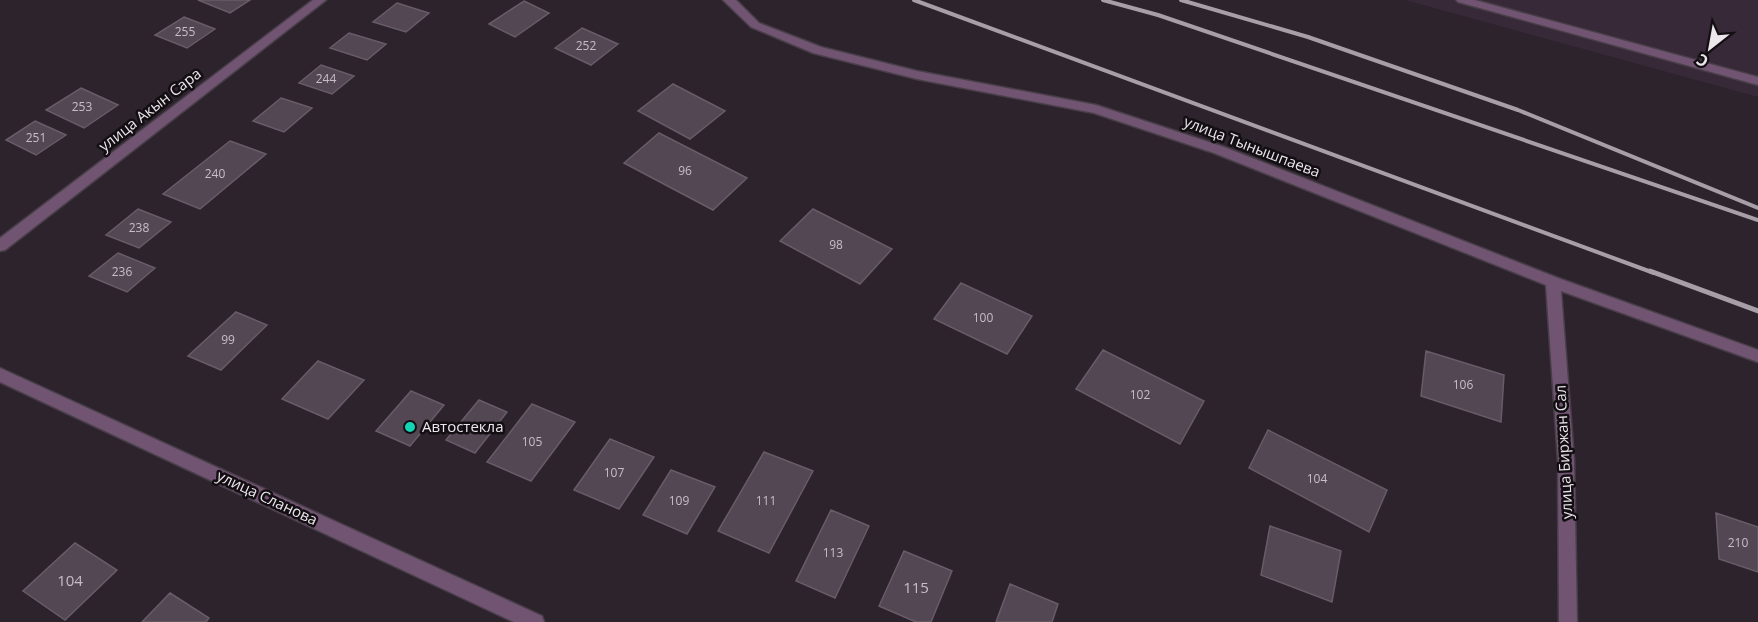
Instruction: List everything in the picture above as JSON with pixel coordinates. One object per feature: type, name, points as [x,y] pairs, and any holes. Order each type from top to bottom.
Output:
[{"type":"street","name":"улица Акын Сара","points":[[0,246],[320,0]]},
{"type":"street","name":"улица Тынышпаева","points":[[729,0],[755,25],[817,50],[917,75],[1096,109],[1219,150],[1553,282],[1758,356]]},
{"type":"street","points":[[1462,0],[1758,81]]},
{"type":"street","name":"улица Биржан Сал","points":[[1553,282],[1566,460],[1568,622]]},
{"type":"street","name":"улица Сланова","points":[[0,375],[535,622]]},
{"type":"shaded area","points":[[1405,0],[1758,0],[1758,97]]},
{"type":"building","points":[[198,0],[250,0],[230,13]]},
{"type":"building","points":[[524,1],[549,13],[515,37],[489,24]]},
{"type":"building","points":[[397,3],[429,13],[406,32],[373,22]]},
{"type":"building","points":[[184,17],[215,29],[187,48],[155,35]]},
{"type":"building","points":[[582,28],[618,44],[591,65],[555,48]]},
{"type":"building","points":[[349,33],[386,44],[367,60],[330,48]]},
{"type":"building","points":[[321,65],[354,76],[332,94],[299,83]]},
{"type":"building","points":[[673,84],[725,111],[690,139],[638,111]]},
{"type":"building","points":[[81,88],[118,105],[84,128],[46,110]]},
{"type":"building","points":[[281,98],[312,108],[284,132],[253,121]]},
{"type":"building","points":[[35,121],[66,135],[36,155],[6,140]]},
{"type":"building","points":[[659,133],[747,178],[713,210],[624,163]]},
{"type":"building","points":[[230,141],[266,154],[200,209],[163,194]]},
{"type":"building","points":[[138,209],[171,222],[139,248],[106,235]]},
{"type":"building","points":[[813,209],[892,249],[860,284],[780,241]]},
{"type":"building","points":[[118,253],[155,268],[127,292],[89,276]]},
{"type":"building","points":[[961,283],[1032,316],[1007,354],[934,319]]},
{"type":"building","points":[[236,312],[267,325],[221,370],[188,356]]},
{"type":"building","points":[[1103,350],[1204,401],[1180,444],[1076,389]]},
{"type":"building","points":[[1426,351],[1504,375],[1501,422],[1421,396]]},
{"type":"building","points":[[318,361],[364,380],[328,419],[282,399]]},
{"type":"building","points":[[411,391],[444,405],[410,446],[376,431]]},
{"type":"building","points":[[479,400],[507,412],[475,453],[446,440]]},
{"type":"building","points":[[532,404],[575,422],[531,481],[487,462]]},
{"type":"building","points":[[1268,430],[1387,490],[1369,532],[1249,468]]},
{"type":"building","points":[[610,439],[654,457],[619,509],[574,490]]},
{"type":"building","points":[[764,452],[813,471],[769,553],[718,531]]},
{"type":"building","points":[[671,470],[715,487],[687,534],[643,515]]},
{"type":"building","points":[[831,510],[869,526],[835,598],[796,581]]},
{"type":"building","points":[[1716,513],[1758,527],[1758,572],[1719,559]]},
{"type":"building","points":[[1270,526],[1341,551],[1332,602],[1261,575]]},
{"type":"building","points":[[75,543],[117,570],[65,620],[23,591]]},
{"type":"building","points":[[904,551],[952,571],[931,622],[916,622],[879,606]]},
{"type":"building","points":[[1010,584],[1058,604],[1052,622],[996,622]]},
{"type":"building","points":[[170,593],[209,618],[206,622],[142,622]]},
{"type":"railway","points":[[914,0],[1654,273]]},
{"type":"railway","points":[[1103,0],[1158,15],[1758,220]]},
{"type":"railway","points":[[1181,0],[1308,37],[1518,110],[1758,208]]},
{"type":"railway","points":[[1650,271],[1758,311]]},
{"type":"place","name":"Автостекла","points":[[410,427]]}]
